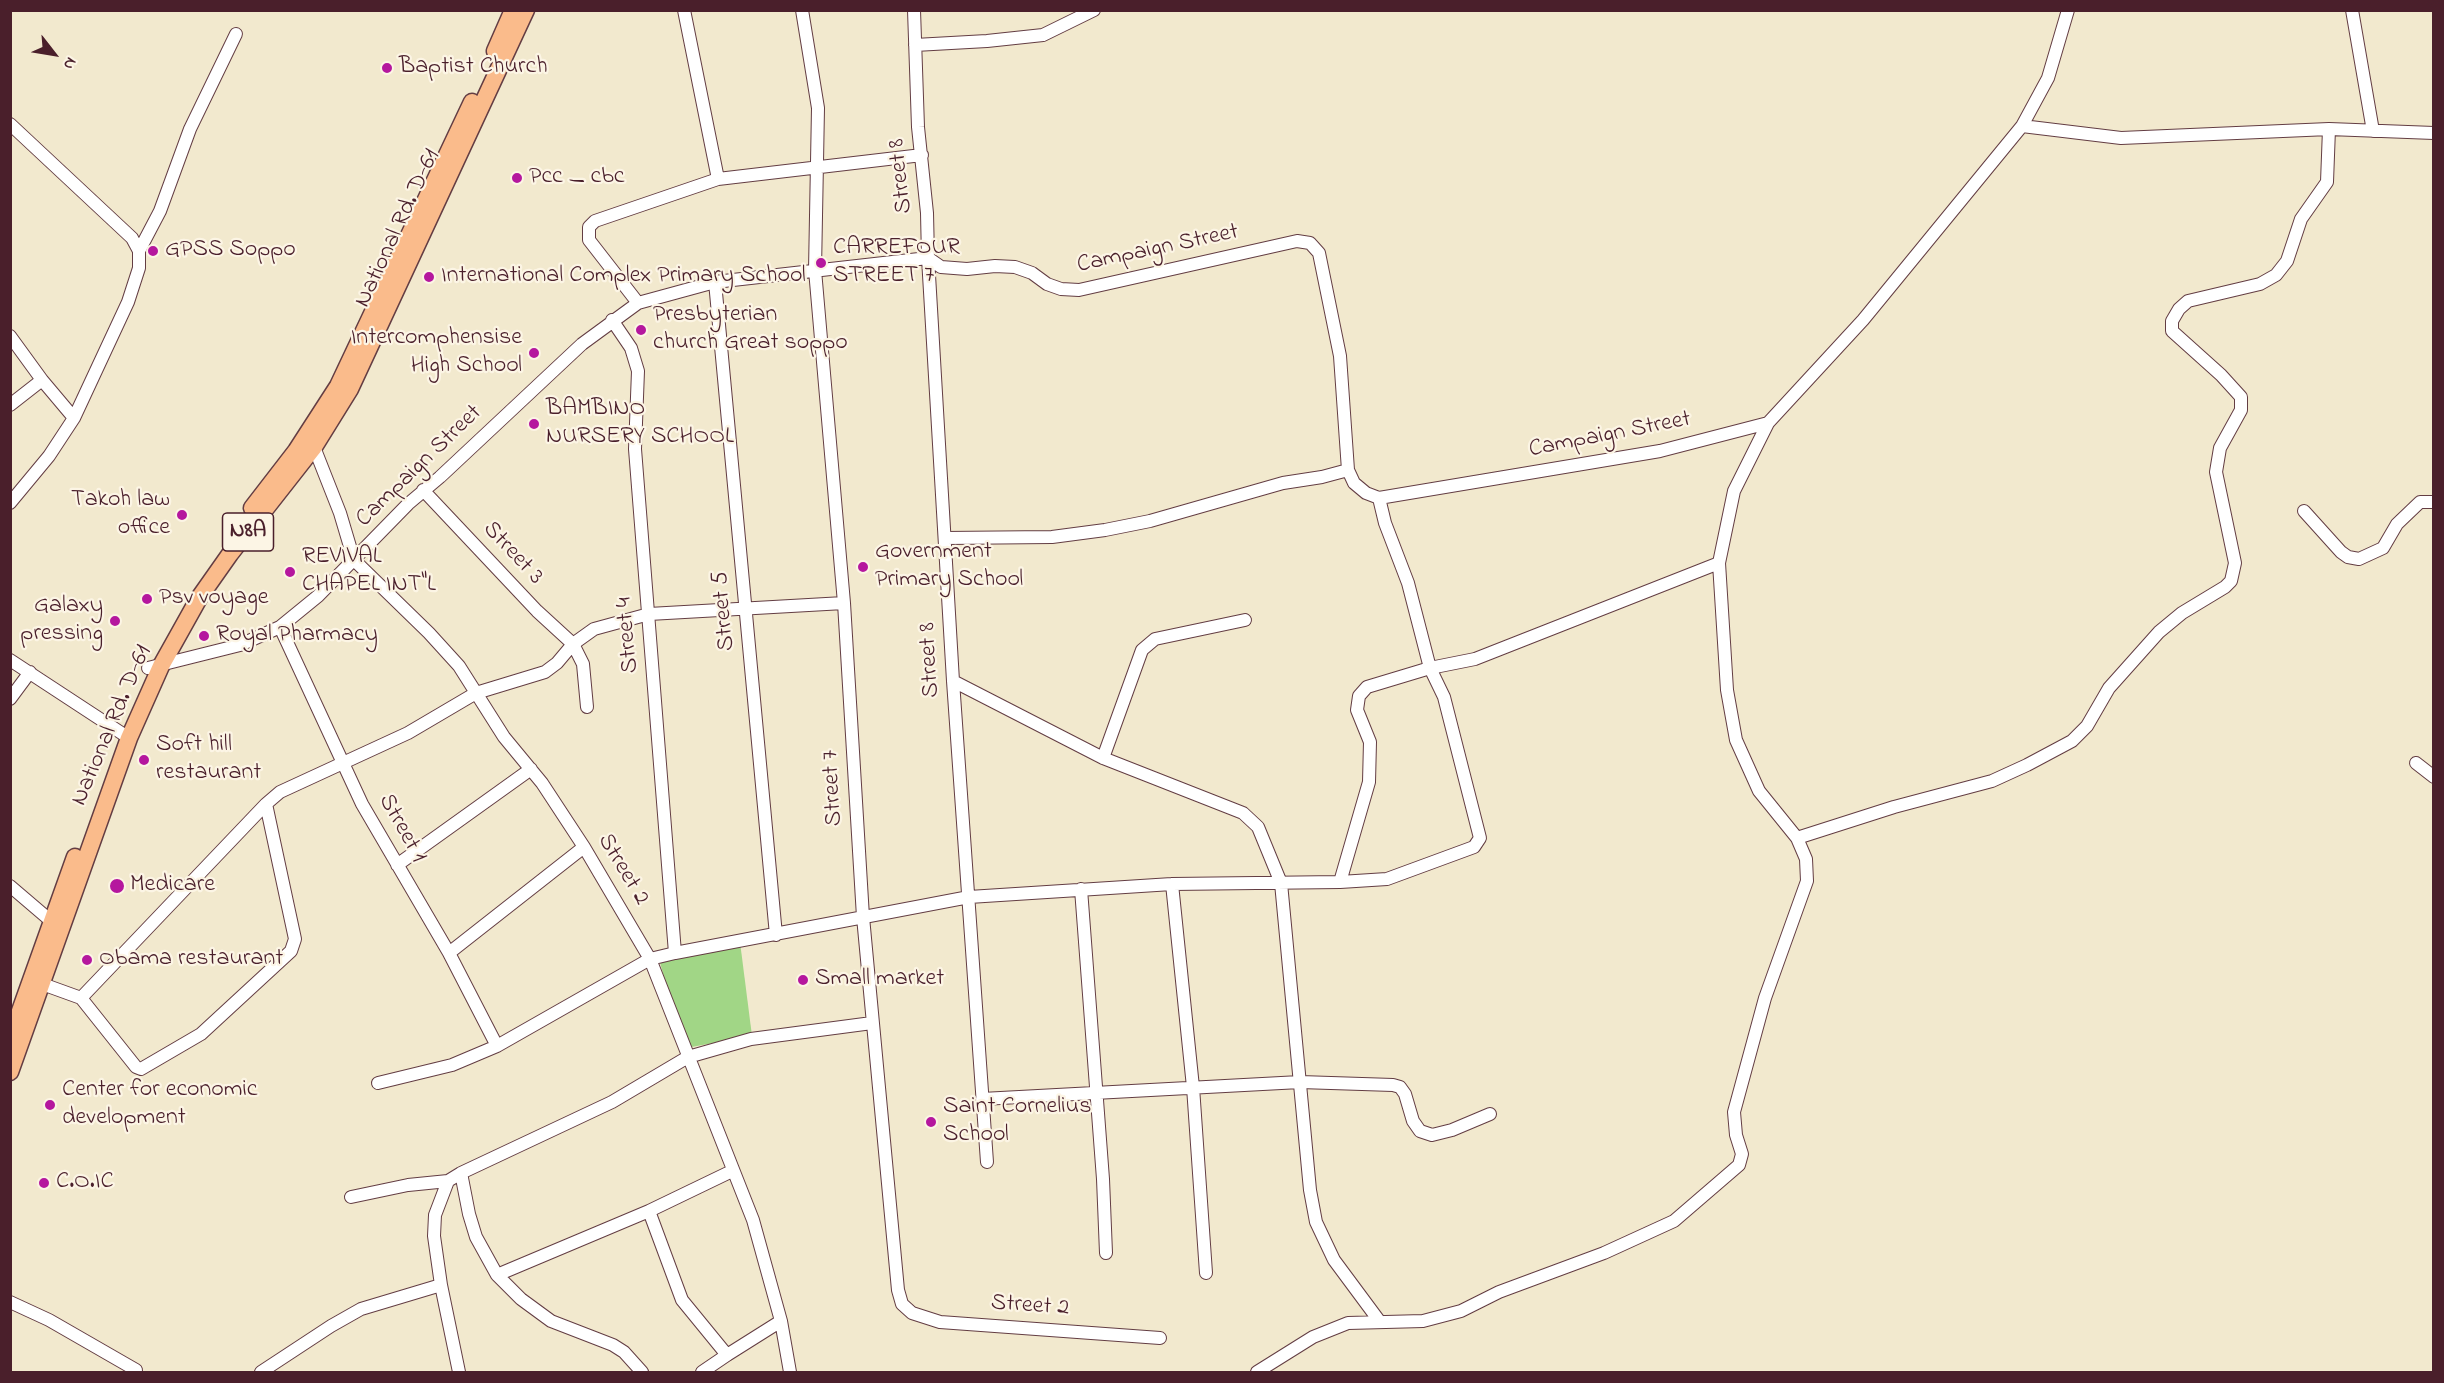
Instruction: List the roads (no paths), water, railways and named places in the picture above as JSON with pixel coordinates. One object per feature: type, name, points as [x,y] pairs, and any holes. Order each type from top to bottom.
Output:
[{"type":"highway","name":"National Rd. D-61","points":[[10,1072],[51,921],[125,735],[189,593],[296,451],[338,386],[513,10]]},
{"type":"highway","name":"National Rd. D-61","points":[[154,667],[230,554],[334,418],[366,358],[526,10]]},
{"type":"highway","name":"National Rd. D-61","points":[[10,1039],[36,982],[125,735]]},
{"type":"street","points":[[684,10],[718,179]]},
{"type":"street","name":"Street 7","points":[[802,10],[818,108],[815,270],[844,603],[863,917],[898,1290],[902,1304]]},
{"type":"street","name":"Street 8","points":[[914,10],[918,127],[927,213],[953,681],[987,1162]]},
{"type":"street","points":[[915,45],[1042,35],[1094,10]]},
{"type":"street","points":[[1257,1372],[1313,1337],[1348,1323],[1423,1321],[1461,1311],[1499,1292],[1604,1253],[1674,1221],[1739,1165],[1742,1154],[1736,1135],[1734,1112],[1765,998],[1807,881],[1806,859],[1797,838],[1759,791],[1736,740],[1727,690],[1719,563],[1734,491],[1768,423],[1863,320],[2022,126],[2048,78],[2068,10]]},
{"type":"street","points":[[2352,10],[2373,130]]},
{"type":"street","points":[[10,503],[49,456],[74,418],[128,302],[139,268],[139,251],[160,211],[190,129],[236,34]]},
{"type":"street","points":[[10,123],[132,238],[139,251]]},
{"type":"street","points":[[2022,126],[2121,138],[2329,129],[2433,133]]},
{"type":"street","points":[[1797,838],[1894,807],[1992,781],[2072,741],[2087,726],[2109,688],[2159,633],[2182,613],[2231,581],[2235,562],[2216,472],[2220,448],[2241,410],[2241,397],[2221,375],[2172,331],[2172,321],[2179,309],[2188,301],[2260,284],[2276,275],[2287,261],[2301,219],[2327,182],[2329,129]]},
{"type":"street","points":[[638,303],[589,240],[589,228],[595,221],[718,179],[922,156]]},
{"type":"street","name":"Campaign Street","points":[[154,667],[240,645],[280,627],[318,596],[423,490],[535,386],[612,320],[638,303],[715,282],[928,258],[941,267],[967,269],[995,266],[1015,267],[1032,273],[1047,284],[1061,289],[1078,290],[1297,241],[1310,243],[1319,253],[1340,356],[1348,470]]},
{"type":"street","name":"Street 5","points":[[715,282],[776,935]]},
{"type":"street","name":"Street 4","points":[[612,320],[631,348],[638,371],[635,449],[675,953]]},
{"type":"street","points":[[10,336],[42,380],[74,418]]},
{"type":"street","points":[[10,405],[42,380]]},
{"type":"street","name":"Campaign Street","points":[[1379,498],[1660,451],[1768,423]]},
{"type":"street","name":"Street 2","points":[[314,447],[354,560],[429,633],[459,666],[504,737],[531,769],[584,847],[650,959],[753,1220],[781,1321],[790,1372]]},
{"type":"street","points":[[378,1083],[452,1065],[497,1046],[650,959],[675,953],[969,897],[1172,884],[1340,882],[1387,879],[1474,847],[1480,838],[1444,696],[1430,668],[1408,583],[1385,523],[1379,498],[1366,493],[1354,483],[1348,470],[1261,489],[1150,521],[1105,530],[1052,537],[945,538]]},
{"type":"street","name":"Street 3","points":[[423,490],[537,610],[573,644]]},
{"type":"street","points":[[2304,511],[2341,552],[2348,557],[2359,559],[2383,548],[2397,524],[2420,502],[2433,502]]},
{"type":"street","points":[[1340,882],[1369,782],[1370,742],[1357,710],[1359,696],[1366,687],[1430,668],[1474,659],[1719,563]]},
{"type":"street","points":[[81,998],[280,792],[408,733],[476,693],[545,672],[557,663],[573,644],[594,629],[649,614],[844,603]]},
{"type":"street","points":[[1102,758],[1142,650],[1155,639],[1245,620]]},
{"type":"street","name":"Street 1","points":[[280,627],[362,804],[450,953],[497,1046]]},
{"type":"street","points":[[573,644],[583,664],[587,707]]},
{"type":"street","points":[[10,660],[125,735]]},
{"type":"street","points":[[10,699],[30,672]]},
{"type":"street","points":[[953,681],[1102,758],[1243,813],[1258,827],[1281,883],[1310,1190],[1316,1222],[1334,1260],[1380,1322]]},
{"type":"street","points":[[2416,763],[2433,777]]},
{"type":"street","points":[[397,865],[531,769]]},
{"type":"street","points":[[36,982],[81,998],[135,1067],[141,1069],[207,1029],[291,951],[295,939],[266,804]]},
{"type":"street","points":[[450,953],[584,847]]},
{"type":"street","points":[[1172,884],[1193,1087],[1206,1273]]},
{"type":"street","points":[[10,886],[51,921]]},
{"type":"street","points":[[1081,889],[1106,1253]]},
{"type":"street","points":[[351,1197],[408,1185],[448,1181],[612,1102],[688,1057],[751,1039],[872,1023]]},
{"type":"street","points":[[982,1099],[1300,1082],[1393,1085],[1405,1094],[1413,1121],[1420,1131],[1432,1135],[1452,1130],[1490,1114]]},
{"type":"street","points":[[496,1275],[649,1211],[732,1171]]},
{"type":"street","points":[[461,1173],[476,1237],[496,1275],[521,1299],[551,1321],[613,1345],[624,1352],[642,1372]]},
{"type":"street","points":[[448,1181],[435,1215],[434,1236],[441,1285],[459,1372]]},
{"type":"street","points":[[649,1211],[682,1300],[727,1355]]},
{"type":"street","points":[[261,1372],[361,1309],[441,1285]]},
{"type":"street","points":[[10,1302],[49,1320],[137,1372]]},
{"type":"street","name":"Street 2","points":[[902,1304],[912,1313],[940,1322],[1160,1338]]},
{"type":"street","points":[[702,1372],[781,1321]]},
{"type":"place","name":"Baptist Church","points":[[387,68]]},
{"type":"place","name":"Pcc _ cbc","points":[[517,178]]},
{"type":"place","name":"GPSS Soppo","points":[[153,251]]},
{"type":"place","name":"CARREFOUR STREET 7","points":[[821,263]]},
{"type":"place","name":"International Complex Primary School","points":[[429,277]]},
{"type":"place","name":"Presbyterian church Great soppo","points":[[641,330]]},
{"type":"place","name":"Intercomphensise High School","points":[[534,353]]},
{"type":"place","name":"BAMBINO NURSERY SCHOOL","points":[[534,424]]},
{"type":"place","name":"Takoh law office","points":[[182,515]]},
{"type":"place","name":"Government Primary School","points":[[863,567]]},
{"type":"place","name":"REVIVAL CHAPEL INT\"L","points":[[290,572]]},
{"type":"place","name":"Psv voyage","points":[[147,599]]},
{"type":"place","name":"Galaxy pressing","points":[[115,621]]},
{"type":"place","name":"Royal Pharmacy","points":[[204,636]]},
{"type":"place","name":"Soft hill restaurant","points":[[144,760]]},
{"type":"place","name":"Medicare","points":[[117,886]]},
{"type":"place","name":"Obama restaurant","points":[[87,960]]},
{"type":"place","name":"Small market","points":[[803,980]]},
{"type":"place","name":"Center for economic development","points":[[50,1105]]},
{"type":"place","name":"Saint Cornelius School","points":[[931,1122]]},
{"type":"place","name":"C.O.IC","points":[[44,1183]]}]
